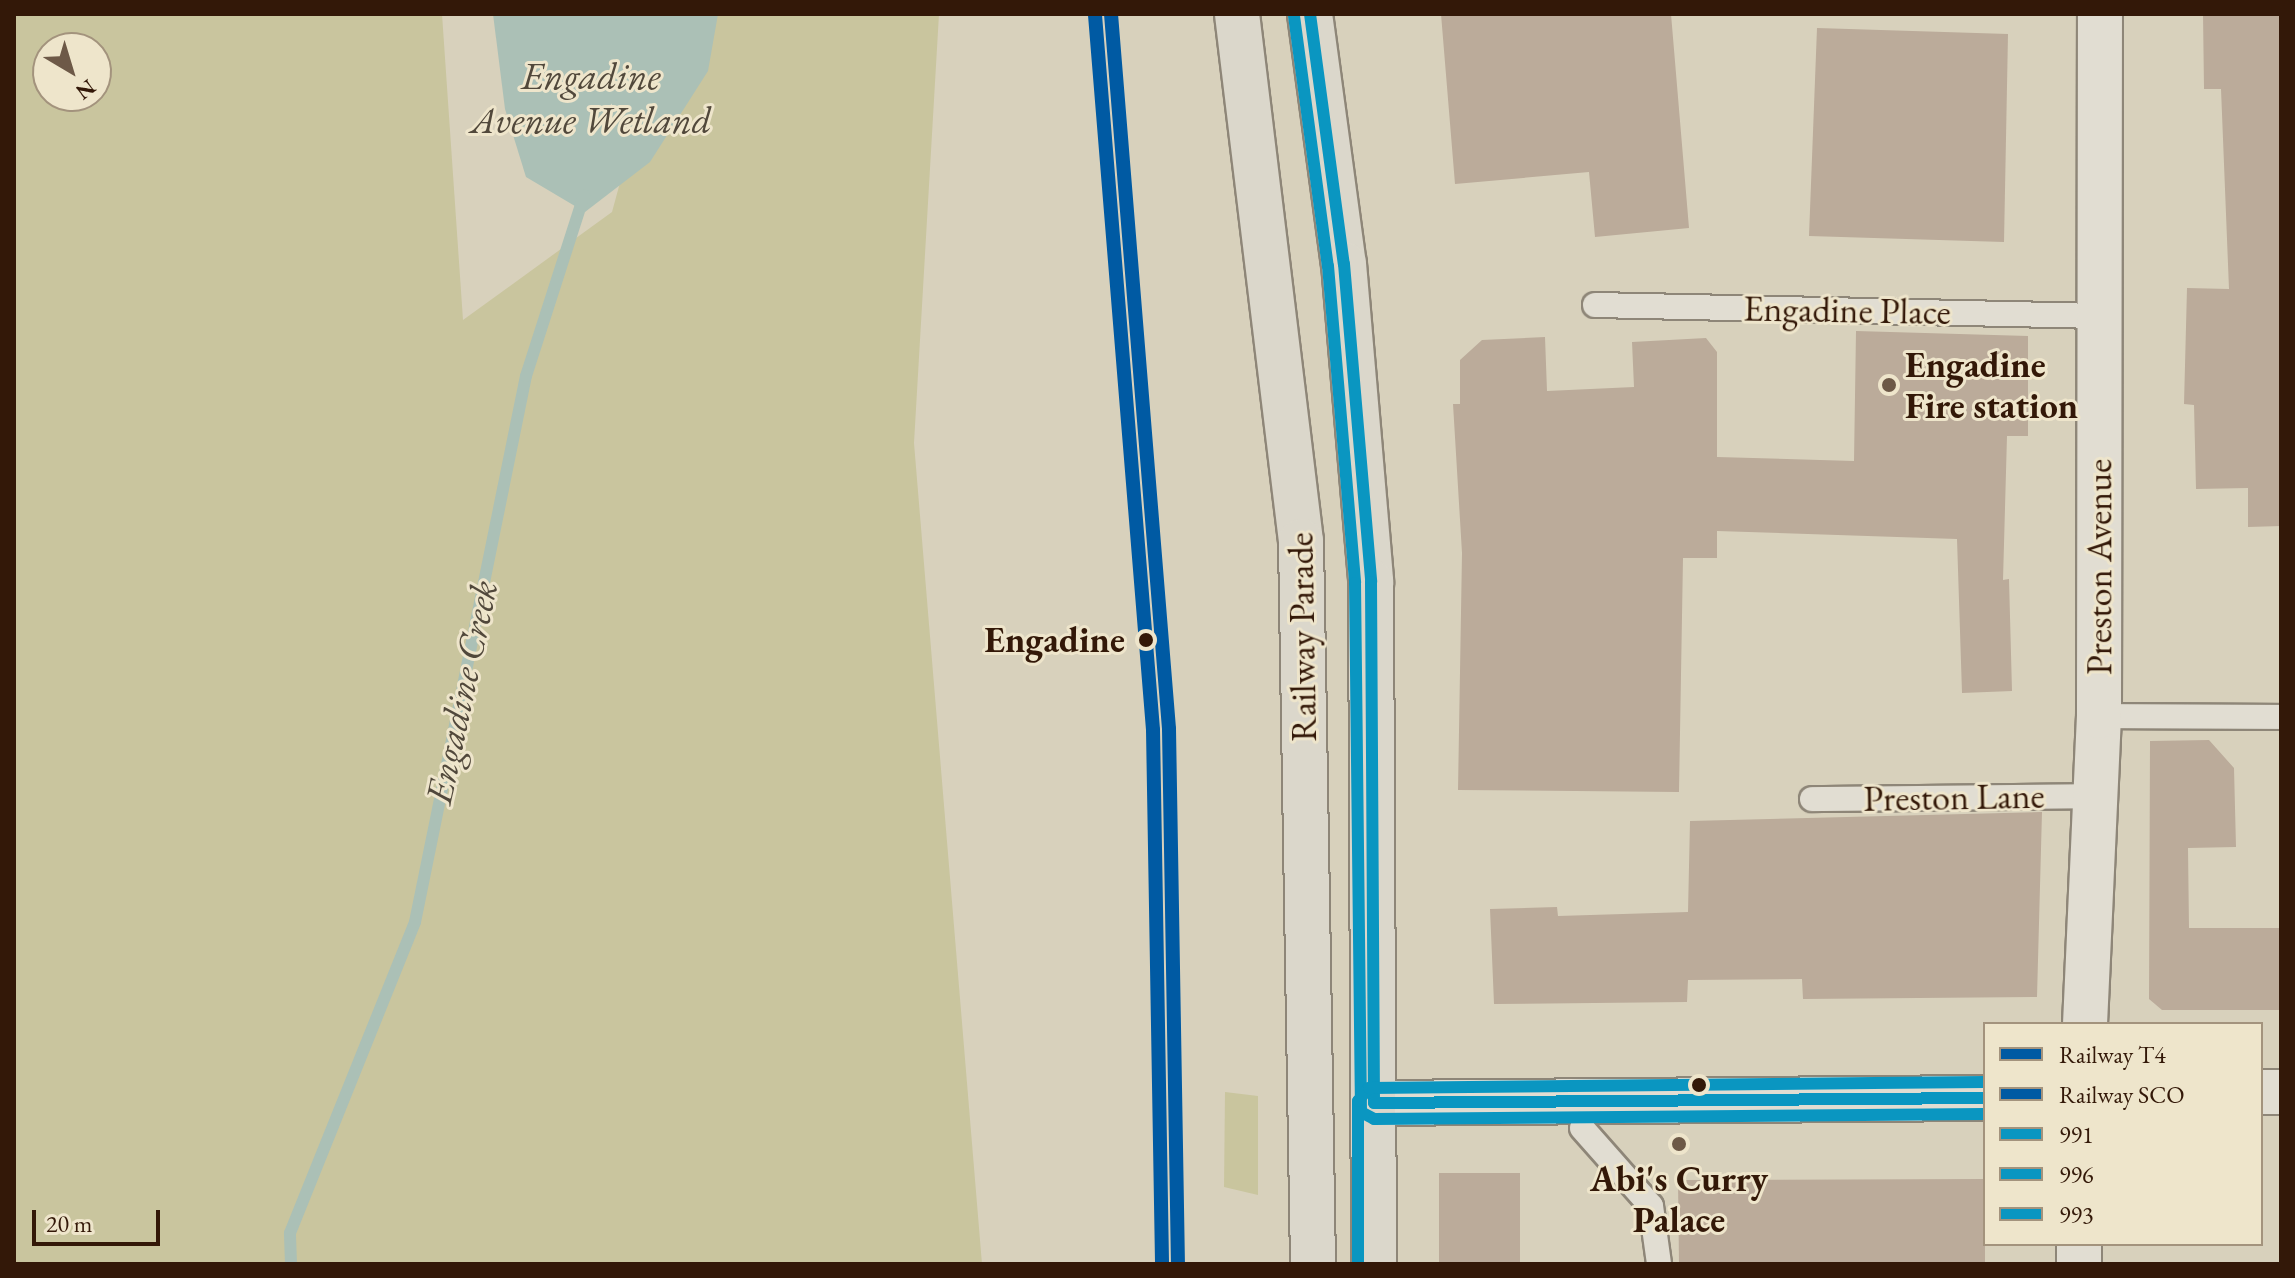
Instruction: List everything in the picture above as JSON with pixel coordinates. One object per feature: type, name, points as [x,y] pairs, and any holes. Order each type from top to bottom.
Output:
[{"type":"highway","name":"Railway Parade","points":[[1237,14],[1301,541],[1313,1264]]},
{"type":"highway","name":"Railway Parade","points":[[1310,14],[1344,264],[1371,582],[1374,1264]]},
{"type":"street","name":"Preston Avenue","points":[[2085,1022],[2099,716],[2100,14]]},
{"type":"street","points":[[1374,1103],[1983,1098]]},
{"type":"lane","name":"Engadine Place","points":[[1595,305],[2099,316]]},
{"type":"lane","points":[[2099,716],[2281,717]]},
{"type":"lane","name":"Preston Lane","points":[[1812,799],[2096,796]]},
{"type":"lane","points":[[1582,1128],[1651,1206],[1659,1264]]},
{"type":"shaded area","points":[[14,14],[442,14],[463,320],[612,212],[666,14],[939,14],[914,443],[982,1264],[14,1264]]},
{"type":"shaded area","points":[[1225,1092],[1258,1096],[1258,1195],[1224,1187]]},
{"type":"water","name":"Engadine Avenue Wetland","points":[[493,14],[718,14],[708,71],[650,162],[585,212],[526,177],[505,109]]},
{"type":"building","points":[[1441,14],[1671,14],[1689,228],[1595,237],[1589,172],[1455,184]]},
{"type":"building","points":[[2203,14],[2281,14],[2281,526],[2248,527],[2248,488],[2196,489],[2194,405],[2184,404],[2187,288],[2229,289],[2221,89],[2204,89]]},
{"type":"building","points":[[1817,28],[2008,34],[2004,242],[1809,236]]},
{"type":"building","points":[[1856,331],[2028,336],[2028,436],[2007,436],[2003,580],[2009,579],[2012,691],[1962,693],[1957,539],[1717,531],[1717,558],[1683,558],[1679,792],[1458,790],[1462,553],[1453,404],[1460,404],[1460,360],[1482,340],[1545,337],[1547,391],[1634,387],[1632,342],[1706,338],[1717,352],[1717,457],[1854,461]]},
{"type":"building","points":[[2209,740],[2234,768],[2236,847],[2188,848],[2189,928],[2281,928],[2281,1010],[2162,1010],[2149,999],[2150,741]]},
{"type":"building","points":[[2042,812],[2037,997],[1803,999],[1802,979],[1688,980],[1687,1002],[1494,1004],[1490,909],[1557,907],[1558,916],[1688,912],[1690,821]]},
{"type":"building","points":[[1439,1173],[1520,1173],[1520,1264],[1439,1264]]},
{"type":"building","points":[[1983,1179],[1985,1264],[1679,1264],[1678,1180]]},
{"type":"waterway","name":"Engadine Creek","points":[[291,1264],[290,1233],[415,922],[526,376],[584,195]]},
{"type":"rail line","name":"T4","points":[[1111,14],[1169,729],[1178,1264]]},
{"type":"rail line","name":"SCO","points":[[1095,15],[1153,730],[1162,1264]]},
{"type":"transit line","name":"991","points":[[1310,14],[1344,264],[1371,582],[1374,1103],[1983,1098]]},
{"type":"transit line","name":"996","points":[[1294,16],[1328,266],[1355,583],[1361,1112],[1374,1119],[1983,1114]]},
{"type":"transit line","name":"993","points":[[1358,1264],[1358,1101],[1369,1088],[1983,1082]]},
{"type":"place","name":"Engadine Fire station","points":[[1889,385]]},
{"type":"place","name":"Engadine","points":[[1146,640]]},
{"type":"place","name":"Abi's Curry Palace","points":[[1679,1144]]}]
